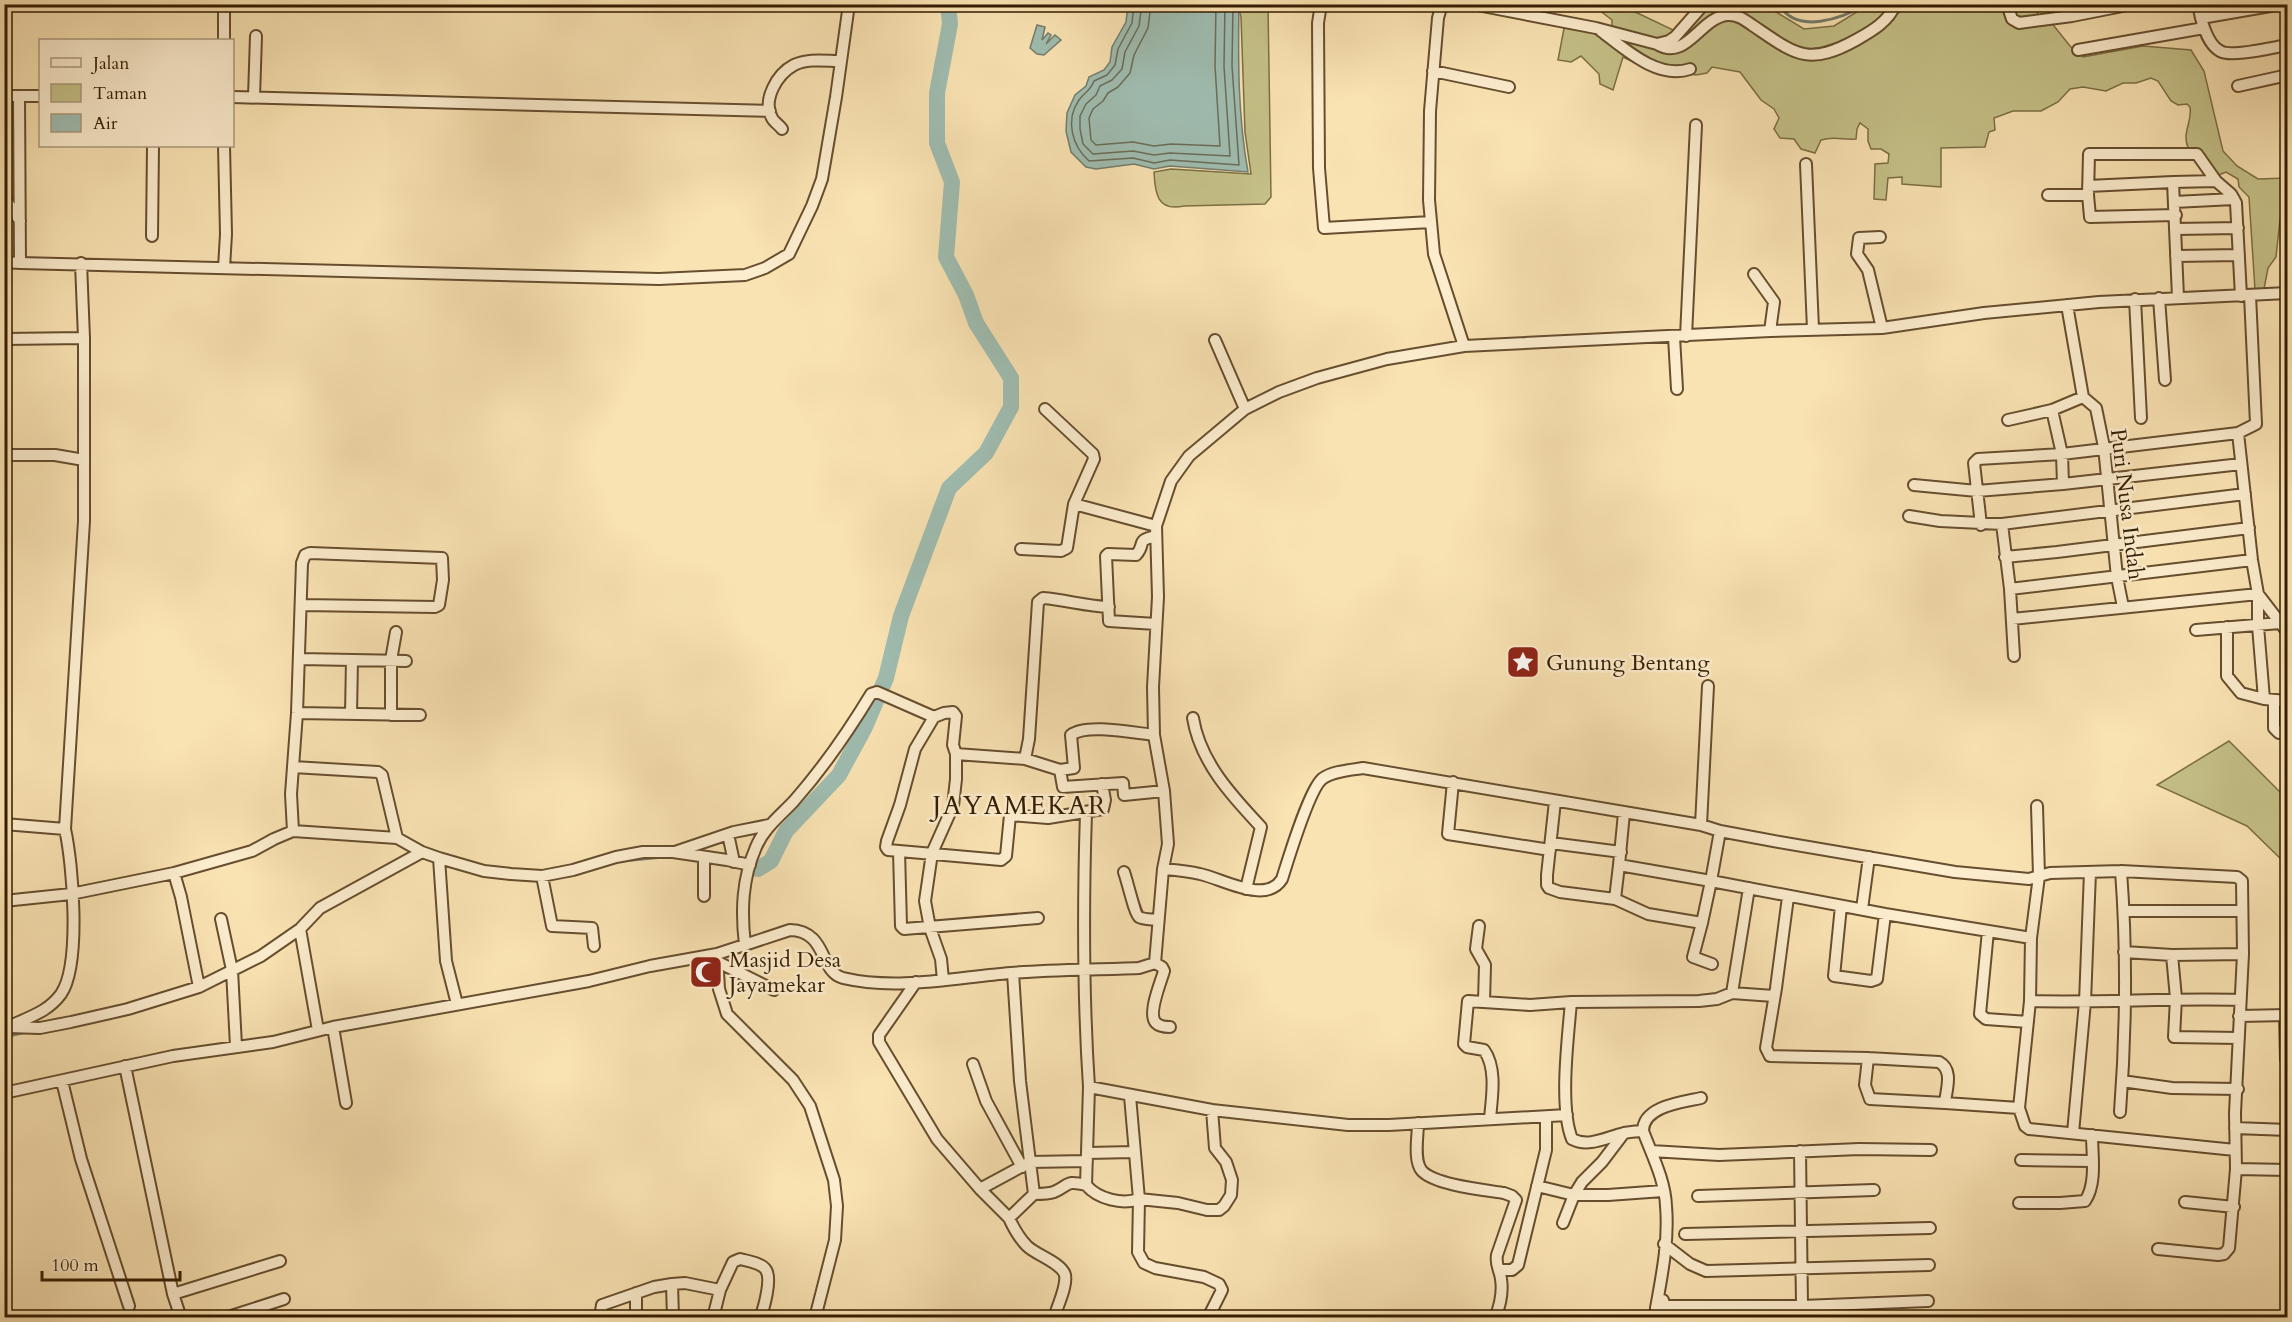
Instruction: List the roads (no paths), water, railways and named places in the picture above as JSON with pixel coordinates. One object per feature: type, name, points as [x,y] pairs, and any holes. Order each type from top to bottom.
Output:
[{"type":"street","points":[[224,4],[224,39]]},
{"type":"street","points":[[4,262],[659,279],[745,274],[759,270],[789,254],[812,207],[822,179],[849,4]]},
{"type":"street","points":[[1321,4],[1318,23],[1319,168],[1324,228],[1431,222]]},
{"type":"street","points":[[1442,4],[1438,18],[1430,111],[1429,200],[1438,269],[1464,346]]},
{"type":"street","points":[[1472,4],[1596,28],[1657,44],[1666,49],[1681,47],[1708,24],[1728,15],[1740,16],[1793,51],[1803,55],[1825,55],[1837,50],[1881,25],[1896,4]]},
{"type":"street","points":[[1657,44],[1676,37],[1704,4]]},
{"type":"street","points":[[2007,4],[2012,19],[2019,23],[2072,16],[2133,4]]},
{"type":"street","points":[[2198,4],[2206,34],[2220,51],[2230,54],[2288,45]]},
{"type":"street","points":[[2078,50],[2282,4]]},
{"type":"street","points":[[1596,28],[1656,68],[1670,73],[1680,73],[1690,69]]},
{"type":"street","points":[[254,97],[256,36]]},
{"type":"street","points":[[782,129],[773,120],[770,111],[770,96],[777,80],[793,66],[815,61],[841,61]]},
{"type":"street","points":[[1433,70],[1509,87]]},
{"type":"street","points":[[2238,86],[2288,75]]},
{"type":"street","points":[[4,96],[39,96]]},
{"type":"street","points":[[19,96],[20,263]]},
{"type":"street","points":[[234,97],[770,111]]},
{"type":"street","points":[[1686,336],[1696,125]]},
{"type":"street","points":[[152,236],[153,147]]},
{"type":"street","points":[[224,147],[226,234],[224,268]]},
{"type":"street","points":[[1981,525],[1974,463],[1978,459],[2062,454],[2104,447],[2238,433],[2256,424],[2246,295],[2239,255],[2234,199],[2216,181],[2196,153],[2094,153],[2088,155],[2089,214],[2092,218],[2176,215]]},
{"type":"street","points":[[1806,164],[1813,329]]},
{"type":"street","points":[[2048,195],[2216,181]]},
{"type":"street","points":[[2173,183],[2178,297]]},
{"type":"street","points":[[4,197],[21,222]]},
{"type":"street","points":[[2175,202],[2234,199]]},
{"type":"street","points":[[2176,229],[2238,228]]},
{"type":"street","points":[[1880,237],[1859,238],[1857,254],[1868,270],[1881,327]]},
{"type":"street","points":[[2176,256],[2239,255]]},
{"type":"street","points":[[6,1027],[46,1010],[61,993],[71,969],[73,945],[71,866],[65,829],[84,521],[84,338],[81,263]]},
{"type":"street","points":[[1754,274],[1774,302],[1770,331]]},
{"type":"street","points":[[1155,963],[1163,868],[1168,844],[1164,791],[1154,735],[1156,531],[1171,481],[1190,456],[1245,409],[1279,392],[1317,378],[1387,359],[1464,346],[1881,327],[1984,313],[2135,299],[2288,293]]},
{"type":"street","points":[[2158,298],[2164,380]]},
{"type":"street","points":[[2135,299],[2141,418]]},
{"type":"street","name":"Puri Nusa Indah","points":[[2067,305],[2083,397],[2096,408],[2104,447],[2117,577],[2123,608]]},
{"type":"street","points":[[1674,337],[1677,389]]},
{"type":"street","points":[[4,339],[84,338]]},
{"type":"street","points":[[1215,340],[1245,409]]},
{"type":"street","points":[[2008,420],[2052,410],[2083,397]]},
{"type":"street","points":[[1021,549],[1061,551],[1067,548],[1074,504],[1094,459],[1093,454],[1045,410]]},
{"type":"street","points":[[2052,410],[2062,454],[2063,484]]},
{"type":"street","points":[[2238,433],[2258,594],[2258,626],[2269,700],[2274,728],[2279,733],[2288,733]]},
{"type":"street","points":[[4,455],[55,455],[84,460]]},
{"type":"street","points":[[1914,484],[1977,491],[2241,464]]},
{"type":"street","points":[[1909,516],[1981,525],[2002,524],[2245,494]]},
{"type":"street","points":[[1074,504],[1156,531]]},
{"type":"street","points":[[2002,524],[2010,589],[2014,656]]},
{"type":"street","points":[[2005,557],[2249,528]]},
{"type":"street","points":[[1156,531],[1140,542],[1136,555],[1108,554],[1106,556],[1109,621],[1156,624]]},
{"type":"street","points":[[292,831],[291,794],[300,659],[302,563],[305,555],[310,553],[442,558],[443,580],[439,605],[435,607],[302,605]]},
{"type":"street","points":[[2010,589],[2252,560]]},
{"type":"street","points":[[2012,619],[2258,594]]},
{"type":"street","points":[[2258,594],[2288,633]]},
{"type":"street","points":[[1025,759],[1029,739],[1038,602],[1043,598],[1109,607]]},
{"type":"street","points":[[2196,630],[2280,623]]},
{"type":"street","points":[[2227,627],[2227,676],[2241,693],[2269,700],[2288,701]]},
{"type":"street","points":[[391,715],[391,660],[396,632]]},
{"type":"street","points":[[300,659],[406,661]]},
{"type":"street","points":[[351,714],[352,660]]},
{"type":"street","points":[[1701,825],[1708,686]]},
{"type":"street","points":[[746,945],[742,916],[743,891],[756,845],[770,825],[794,801],[839,745],[871,694],[877,692],[934,717]]},
{"type":"street","points":[[297,713],[420,715]]},
{"type":"street","points":[[943,980],[941,958],[930,928],[925,901],[932,853],[953,806],[956,754],[953,745],[955,713],[944,713],[934,717],[915,749],[900,805],[886,841],[888,850],[932,853],[1001,860],[1006,856],[1010,815],[1048,818],[1086,813],[1103,808],[1105,805],[1102,784]]},
{"type":"street","points":[[1193,718],[1196,738],[1210,764],[1233,798],[1261,827],[1246,889]]},
{"type":"street","points":[[956,754],[1025,759],[1059,770],[1074,768],[1071,735],[1077,731],[1102,730],[1154,735]]},
{"type":"street","points":[[293,767],[378,772],[382,775],[397,838]]},
{"type":"street","points":[[1163,868],[1201,874],[1246,889],[1267,890],[1278,885],[1308,804],[1324,778],[1363,768],[1701,825],[1720,831],[1955,873],[2029,879],[2050,873],[2121,871],[2237,876],[2241,881],[2243,954],[2235,1128],[2236,1169],[2228,1251],[2224,1254],[2205,1255],[2158,1249]]},
{"type":"street","points":[[1059,770],[1063,787],[1123,783],[1124,795],[1164,791]]},
{"type":"street","points":[[1453,782],[1448,834],[1551,847],[1621,852]]},
{"type":"street","points":[[1555,801],[1547,885],[1549,888],[1570,894],[1615,899],[1648,914],[1702,923]]},
{"type":"street","points":[[2037,806],[2039,876],[2031,938],[2030,1001],[2019,1108],[2025,1126],[2029,1129],[2235,1150]]},
{"type":"street","points":[[1086,813],[1083,884],[1089,1088],[1086,1185]]},
{"type":"street","points":[[1615,899],[1624,813]]},
{"type":"street","points":[[4,824],[65,829]]},
{"type":"street","points":[[673,852],[728,834],[770,825]]},
{"type":"street","points":[[4,901],[71,894],[174,873],[252,851],[292,831],[397,838],[422,852],[484,871],[542,876],[573,870],[593,862],[643,852],[673,852],[750,865]]},
{"type":"street","points":[[1712,964],[1694,957],[1720,831]]},
{"type":"street","points":[[728,834],[734,862]]},
{"type":"street","points":[[899,851],[901,926],[904,929],[1038,918]]},
{"type":"street","points":[[6,1027],[40,1028],[71,1022],[199,987],[280,945],[300,929],[320,908],[422,852]]},
{"type":"street","points":[[704,857],[704,896]]},
{"type":"street","points":[[1862,909],[1869,857]]},
{"type":"street","points":[[439,858],[446,961],[457,1004]]},
{"type":"street","points":[[1619,865],[1788,897],[2031,938]]},
{"type":"street","points":[[2120,1112],[2124,1000],[2124,911],[2121,871]]},
{"type":"street","points":[[1124,872],[1131,891],[1135,913],[1140,918],[1158,920]]},
{"type":"street","points":[[2073,1133],[2085,1002],[2090,872]]},
{"type":"street","points":[[174,873],[199,987]]},
{"type":"street","points":[[542,876],[552,926],[592,928],[594,946]]},
{"type":"street","points":[[1732,993],[1749,888]]},
{"type":"street","points":[[1788,897],[1766,1048],[1770,1056],[1939,1062],[1944,1065],[1948,1074],[1945,1104]]},
{"type":"street","points":[[1841,906],[1834,976],[1871,981],[1877,979],[1885,914]]},
{"type":"street","points":[[2124,911],[2242,911]]},
{"type":"street","points":[[221,919],[232,970],[236,1046]]},
{"type":"street","points":[[1479,926],[1476,949],[1485,965],[1484,1002]]},
{"type":"street","points":[[300,929],[318,1030]]},
{"type":"street","points":[[4,1093],[173,1056],[273,1042],[333,1027],[537,992],[650,966],[717,958],[790,930],[799,930],[808,934],[816,942],[835,974],[843,978],[878,982],[916,982],[1013,973],[1139,968],[1155,963],[1164,971],[1153,1012],[1155,1022],[1170,1028]]},
{"type":"street","points":[[1988,931],[1980,1014],[1986,1019],[2028,1022]]},
{"type":"street","points":[[2124,952],[2172,955],[2243,954]]},
{"type":"street","points":[[2172,955],[2176,998],[2174,1037],[2239,1038]]},
{"type":"street","points":[[717,958],[774,990]]},
{"type":"street","points":[[717,958],[719,988],[727,1014],[793,1080],[810,1107],[834,1180],[837,1206],[835,1240],[815,1317]]},
{"type":"street","points":[[1013,973],[1020,1080],[1028,1138],[1026,1164],[1034,1194]]},
{"type":"street","points":[[916,982],[879,1035],[879,1042],[937,1139],[980,1190],[1009,1218],[1014,1230],[1029,1248],[1061,1268],[1065,1274],[1065,1283],[1056,1312]]},
{"type":"street","points":[[1490,1118],[1492,1093],[1489,1058],[1484,1050],[1467,1047],[1464,1044],[1467,1002],[1530,1005],[1571,1002],[1699,1001],[1717,999],[1732,993],[1774,996]]},
{"type":"street","points":[[2030,1001],[2085,1002],[2176,998],[2240,1000]]},
{"type":"street","points":[[1571,1002],[1565,1071],[1567,1114],[1572,1139],[1579,1143],[1590,1143],[1624,1133],[1643,1131]]},
{"type":"street","points":[[2239,1016],[2286,1015],[2286,1059]]},
{"type":"street","points":[[333,1027],[346,1103]]},
{"type":"street","points":[[1868,1058],[1865,1085],[1870,1099],[2019,1108]]},
{"type":"street","points":[[973,1064],[986,1101],[1010,1144],[1026,1164]]},
{"type":"street","points":[[125,1066],[174,1294],[181,1317]]},
{"type":"street","points":[[62,1081],[81,1159],[129,1306]]},
{"type":"street","points":[[2122,1082],[2172,1088],[2238,1089]]},
{"type":"street","points":[[1089,1088],[1212,1110],[1348,1125],[1418,1124],[1567,1114]]},
{"type":"street","points":[[1130,1096],[1139,1199],[1137,1247],[1140,1258],[1149,1267],[1204,1277],[1219,1284],[1222,1290],[1208,1317]]},
{"type":"street","points":[[1658,1317],[1656,1308],[1666,1205],[1655,1159],[1643,1131],[1645,1120],[1667,1106],[1701,1098]]},
{"type":"street","points":[[1009,1218],[1034,1194],[1054,1192],[1067,1183],[1075,1182],[1086,1185],[1092,1192],[1113,1200],[1125,1202],[1139,1199],[1219,1210],[1231,1195],[1232,1180],[1226,1162],[1215,1148],[1212,1110]]},
{"type":"street","points":[[1499,1270],[1512,1270],[1518,1264],[1546,1150],[1546,1117]]},
{"type":"street","points":[[1418,1124],[1419,1164],[1422,1171],[1446,1182],[1514,1197],[1516,1203],[1497,1255],[1496,1264],[1501,1277],[1502,1296],[1495,1317]]},
{"type":"street","points":[[2235,1128],[2288,1130]]},
{"type":"street","points":[[1563,1223],[1582,1182],[1602,1162],[1624,1133]]},
{"type":"street","points":[[2019,1203],[2085,1201],[2091,1185],[2092,1135]]},
{"type":"street","points":[[1010,1144],[1028,1138]]},
{"type":"street","points":[[1651,1151],[1719,1155],[1859,1149],[1931,1150]]},
{"type":"street","points":[[1800,1151],[1802,1306]]},
{"type":"street","points":[[980,1190],[1026,1164],[1134,1152]]},
{"type":"street","points":[[2021,1160],[2091,1161]]},
{"type":"street","points":[[2236,1169],[2288,1170]]},
{"type":"street","points":[[1537,1186],[1574,1195],[1663,1191]]},
{"type":"street","points":[[1698,1196],[1874,1190]]},
{"type":"street","points":[[2185,1202],[2234,1207]]},
{"type":"street","points":[[1685,1234],[1800,1233],[1930,1228]]},
{"type":"street","points":[[1664,1244],[1690,1264],[1706,1271],[1929,1265]]},
{"type":"street","points":[[713,1317],[720,1290],[736,1259],[761,1266],[766,1270],[768,1277],[765,1304],[760,1317]]},
{"type":"street","points":[[174,1294],[280,1261]]},
{"type":"street","points":[[600,1317],[602,1305],[672,1284],[685,1283],[720,1290]]},
{"type":"street","points":[[672,1284],[673,1317]]},
{"type":"street","points":[[1660,1285],[1668,1317]]},
{"type":"street","points":[[636,1293],[636,1317]]},
{"type":"street","points":[[225,1317],[285,1299]]},
{"type":"street","points":[[1664,1306],[1802,1306],[1928,1301]]},
{"type":"water","points":[[1128,5],[1239,5],[1240,110],[1248,172],[1170,166],[1154,169],[1134,164],[1096,169],[1086,167],[1071,152],[1066,131],[1067,113],[1075,95],[1086,86],[1089,77],[1104,70],[1110,62],[1112,47],[1126,22]]},
{"type":"water","points":[[1037,25],[1045,27],[1042,40],[1048,33],[1051,35],[1046,44],[1055,35],[1061,40],[1044,55],[1037,54],[1030,48]]},
{"type":"waterway","points":[[753,868],[758,869],[771,861],[786,831],[839,775],[864,729],[886,678],[901,616],[949,488],[986,453],[1011,407],[1011,378],[976,323],[966,295],[946,257],[952,182],[937,143],[937,93],[950,24],[948,4]]},
{"type":"waterway","points":[[1779,4],[1787,14],[1808,22],[1833,19],[1867,4]]},
{"type":"waterway","points":[[622,861],[663,857]]},
{"type":"waterway","points":[[570,876],[587,871]]},
{"type":"waterway","points":[[4,1037],[26,1032]]},
{"type":"place","name":"Gunung Bentang","points":[[1523,662]]},
{"type":"place","name":"Masjid Desa Jayamekar","points":[[706,972]]},
{"type":"district","name":"JAYAMEKAR","points":[[1020,805]]}]
